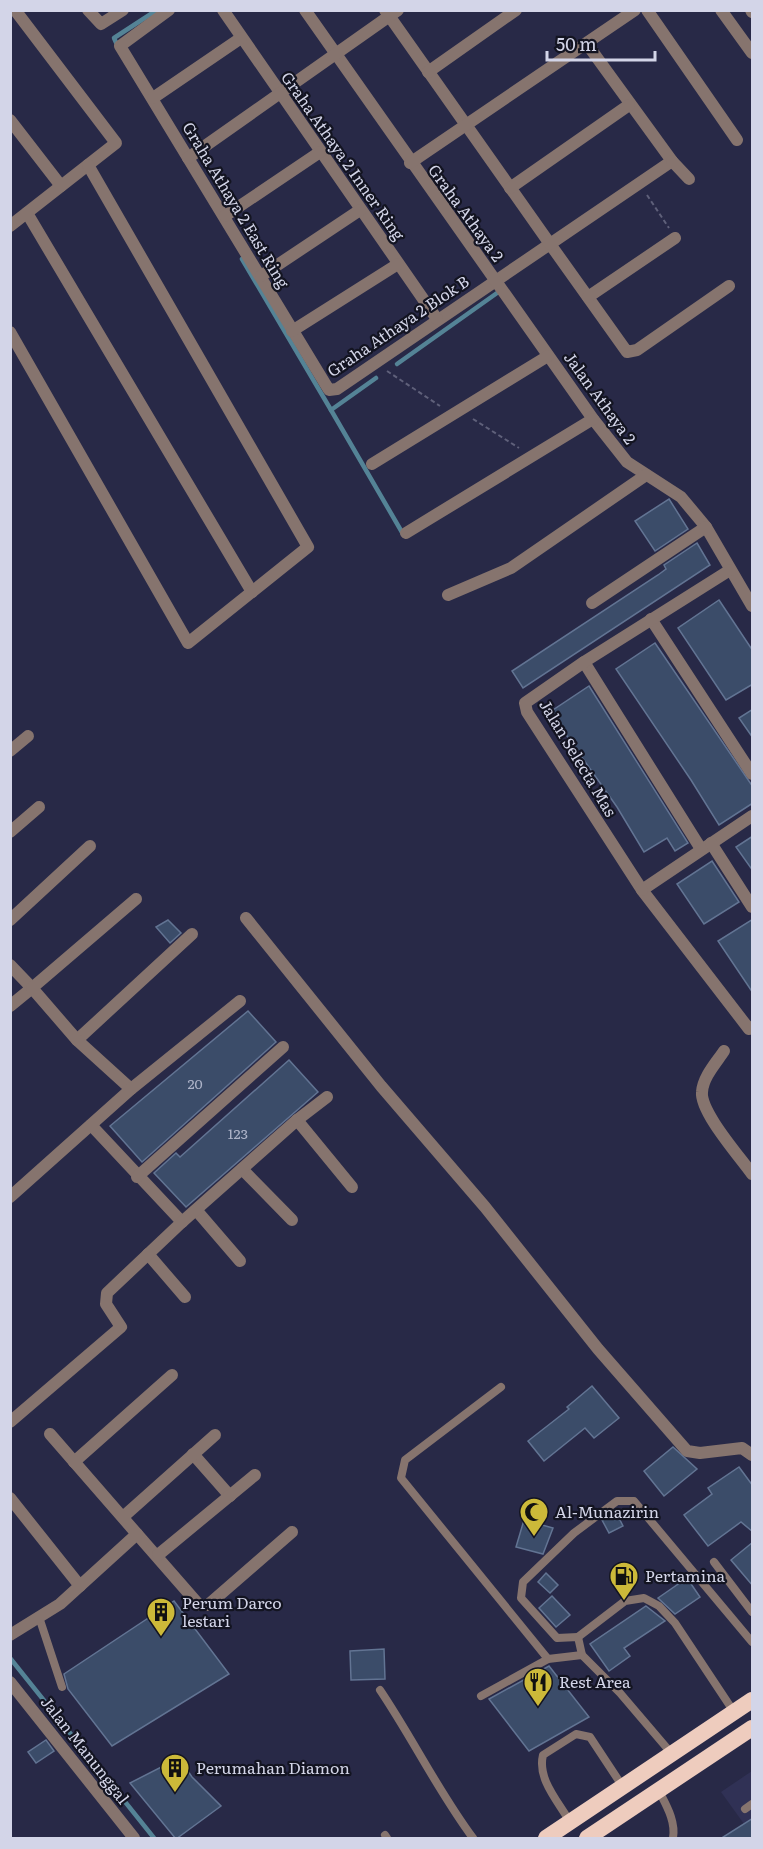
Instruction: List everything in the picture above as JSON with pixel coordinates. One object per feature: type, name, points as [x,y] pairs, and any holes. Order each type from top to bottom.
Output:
[{"type":"highway","points":[[546,1839],[753,1700]]},
{"type":"highway","points":[[587,1839],[753,1728]]},
{"type":"street","points":[[10,226],[116,143],[15,10]]},
{"type":"street","points":[[88,10],[101,24],[123,10]]},
{"type":"street","name":"Graha Athaya 2 East Ring","points":[[169,10],[120,47],[225,216],[323,381]]},
{"type":"street","name":"Graha Athaya 2 Inner Ring","points":[[222,10],[438,319]]},
{"type":"street","name":"Graha Athaya 2","points":[[304,10],[495,282]]},
{"type":"street","points":[[428,72],[516,10]]},
{"type":"street","name":"Graha Athaya 2","points":[[410,164],[635,10]]},
{"type":"street","points":[[647,10],[737,140]]},
{"type":"street","points":[[721,10],[753,53]]},
{"type":"street","points":[[188,158],[336,56],[391,13],[428,72],[627,352],[631,352],[729,286]]},
{"type":"street","points":[[153,98],[241,39]]},
{"type":"street","points":[[587,44],[629,105],[672,161],[689,179]]},
{"type":"street","points":[[510,188],[629,105]]},
{"type":"street","points":[[10,120],[61,186]]},
{"type":"street","points":[[225,216],[320,152]]},
{"type":"street","name":"Graha Athaya 2 Blok B","points":[[323,381],[329,390],[333,391],[672,161]]},
{"type":"street","points":[[10,332],[188,643],[308,546],[88,165]]},
{"type":"street","points":[[261,276],[360,210]]},
{"type":"street","points":[[27,213],[252,592]]},
{"type":"street","points":[[588,297],[675,238]]},
{"type":"street","points":[[292,331],[398,264]]},
{"type":"street","name":"Jalan Athaya 2","points":[[495,282],[592,419],[627,462],[681,497],[706,526],[753,606]]},
{"type":"street","points":[[372,464],[453,412],[548,356]]},
{"type":"street","points":[[405,533],[592,419]]},
{"type":"street","points":[[448,595],[511,568],[646,475]]},
{"type":"street","points":[[592,603],[706,526]]},
{"type":"street","name":"Jalan Selecta Mas","points":[[730,570],[529,698],[525,707],[642,890],[751,1030]]},
{"type":"street","points":[[651,620],[753,774]]},
{"type":"street","points":[[584,662],[706,846],[753,907]]},
{"type":"street","points":[[10,751],[28,736]]},
{"type":"street","points":[[10,832],[39,807]]},
{"type":"street","points":[[642,890],[753,816]]},
{"type":"street","points":[[10,920],[90,846]]},
{"type":"street","points":[[10,1006],[136,899]]},
{"type":"street","points":[[246,918],[381,1086],[485,1207],[598,1349],[687,1451],[700,1453],[742,1448],[753,1455]]},
{"type":"street","points":[[76,1040],[192,934]]},
{"type":"street","points":[[10,966],[76,1040],[131,1089]]},
{"type":"street","points":[[10,1197],[131,1089],[240,1001]]},
{"type":"street","points":[[137,1177],[283,1047]]},
{"type":"street","points":[[724,1051],[708,1076],[702,1092],[704,1108],[753,1174]]},
{"type":"street","points":[[10,1422],[121,1327],[106,1304],[107,1293],[182,1222],[297,1120],[327,1097]]},
{"type":"street","points":[[297,1120],[352,1187]]},
{"type":"street","points":[[91,1125],[137,1177],[182,1222]]},
{"type":"street","points":[[242,1169],[292,1220]]},
{"type":"street","points":[[197,1211],[240,1261]]},
{"type":"street","points":[[148,1254],[185,1297]]},
{"type":"street","points":[[74,1462],[172,1375]]},
{"type":"street","points":[[50,1434],[158,1555],[199,1605],[208,1605],[292,1532]]},
{"type":"street","points":[[123,1517],[214,1435]]},
{"type":"street","points":[[193,1454],[230,1496]]},
{"type":"street","points":[[158,1555],[255,1475]]},
{"type":"street","points":[[10,1498],[80,1586]]},
{"type":"street","points":[[10,1635],[60,1604],[137,1534]]},
{"type":"street","name":"Jalan Manunggal","points":[[10,1682],[134,1839]]},
{"type":"lane","points":[[501,1387],[405,1460],[401,1478],[548,1659]]},
{"type":"lane","points":[[734,1712],[675,1623],[659,1606],[644,1598],[625,1601],[578,1637],[557,1638],[521,1598],[523,1582],[574,1533],[616,1501],[634,1501],[753,1642]]},
{"type":"lane","points":[[714,1562],[753,1612]]},
{"type":"lane","points":[[39,1617],[62,1687]]},
{"type":"lane","points":[[578,1637],[582,1656],[620,1693],[672,1754]]},
{"type":"lane","points":[[481,1696],[548,1659],[582,1656]]},
{"type":"lane","points":[[380,1690],[418,1748],[440,1790],[473,1839]]},
{"type":"lane","points":[[570,1822],[543,1777],[541,1766],[543,1755],[576,1734],[590,1737],[624,1787]]},
{"type":"lane","points":[[658,1791],[669,1811],[674,1831],[672,1839]]},
{"type":"path","points":[[638,182],[675,238]]},
{"type":"shaded area","points":[[752,1771],[752,1835],[721,1792]]},
{"type":"building","points":[[669,499],[688,529],[655,551],[635,521]]},
{"type":"building","points":[[697,543],[710,565],[523,688],[512,671],[658,575],[666,569],[664,565]]},
{"type":"building","points":[[719,600],[753,651],[753,684],[726,700],[678,628]]},
{"type":"building","points":[[655,643],[753,787],[753,803],[719,825],[616,669]]},
{"type":"building","points":[[589,686],[688,843],[675,851],[667,838],[644,852],[617,807],[550,712]]},
{"type":"building","points":[[753,709],[753,738],[739,718]]},
{"type":"building","points":[[753,836],[753,871],[736,847]]},
{"type":"building","points":[[712,861],[739,902],[704,924],[677,884]]},
{"type":"building","points":[[753,919],[753,993],[718,941]]},
{"type":"building","points":[[168,920],[181,933],[170,943],[156,927]]},
{"type":"building","points":[[248,1011],[276,1042],[142,1162],[110,1126]]},
{"type":"building","points":[[289,1060],[318,1092],[186,1207],[154,1173],[176,1153],[180,1157]]},
{"type":"building","points":[[592,1386],[619,1418],[594,1438],[585,1428],[544,1461],[528,1441],[569,1409],[567,1407]]},
{"type":"building","points":[[673,1447],[697,1469],[664,1496],[644,1471]]},
{"type":"building","points":[[739,1467],[753,1486],[753,1532],[741,1522],[708,1546],[684,1515],[712,1494],[708,1488]]},
{"type":"building","points":[[616,1512],[623,1526],[609,1533],[602,1520]]},
{"type":"building","name":"Al-Munazirin","points":[[524,1520],[553,1528],[543,1554],[516,1547]]},
{"type":"building","points":[[753,1542],[753,1586],[731,1560]]},
{"type":"building","points":[[546,1573],[558,1585],[550,1593],[538,1582]]},
{"type":"building","points":[[687,1578],[700,1597],[675,1614],[658,1598]]},
{"type":"building","points":[[552,1596],[570,1615],[556,1627],[539,1608]]},
{"type":"building","name":"Perum Darco lestari","points":[[174,1601],[229,1674],[112,1746],[68,1689],[64,1674]]},
{"type":"building","points":[[646,1606],[665,1621],[624,1648],[630,1656],[609,1671],[590,1644]]},
{"type":"building","points":[[384,1649],[385,1679],[351,1680],[350,1651]]},
{"type":"building","name":"Rest Area","points":[[549,1666],[589,1717],[529,1751],[489,1699]]},
{"type":"building","points":[[46,1740],[54,1751],[36,1763],[28,1752]]},
{"type":"building","name":"Perumahan Diamon","points":[[179,1758],[192,1777],[221,1806],[176,1839],[130,1783]]},
{"type":"building","points":[[753,1818],[753,1839],[720,1839]]},
{"type":"waterway","points":[[118,47],[114,38],[157,10]]},
{"type":"waterway","points":[[242,259],[331,410],[376,378]]},
{"type":"waterway","points":[[397,364],[497,293]]},
{"type":"waterway","points":[[331,410],[403,534]]},
{"type":"waterway","points":[[10,1658],[154,1838]]},
{"type":"place","name":"Al-Munazirin","points":[[534,1538]]},
{"type":"place","name":"Pertamina","points":[[624,1602]]},
{"type":"place","name":"Perum Darco lestari","points":[[161,1638]]},
{"type":"place","name":"Rest Area","points":[[538,1708]]},
{"type":"place","name":"Perumahan Diamon","points":[[175,1794]]}]
